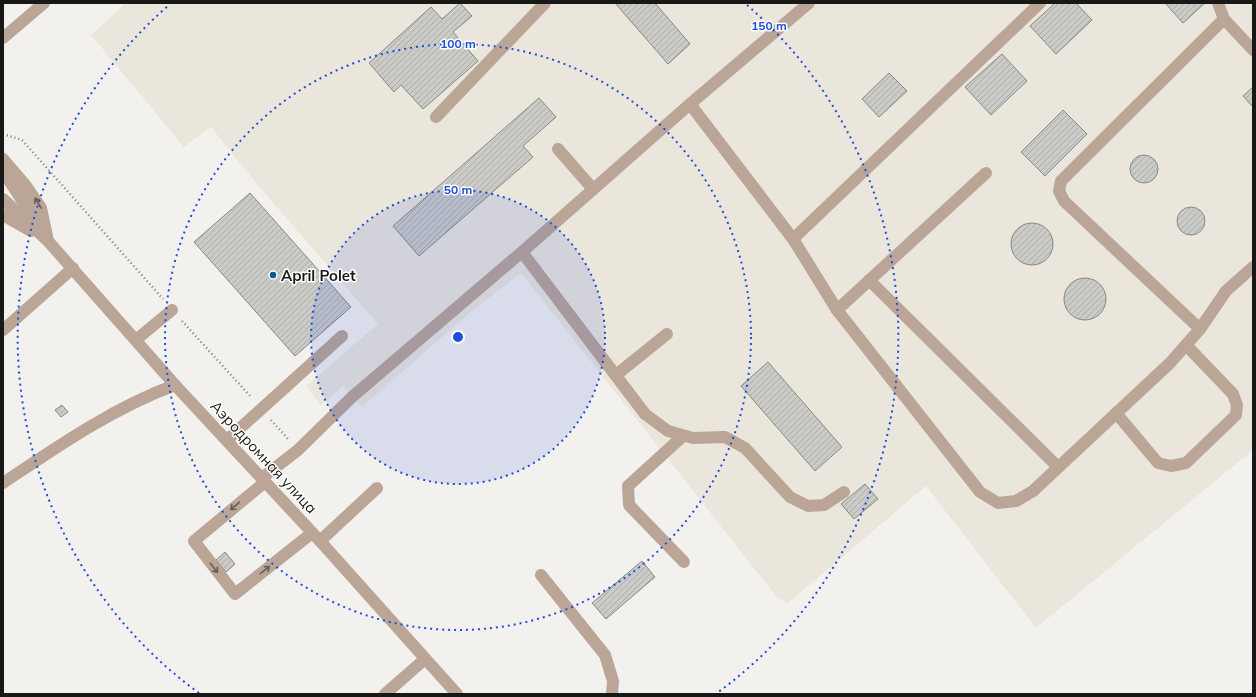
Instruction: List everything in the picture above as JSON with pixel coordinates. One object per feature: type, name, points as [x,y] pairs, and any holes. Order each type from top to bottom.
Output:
[{"type":"street","points":[[3,38],[44,3]]},
{"type":"street","points":[[436,117],[545,3]]},
{"type":"street","points":[[377,488],[316,537],[235,594],[194,541],[298,450],[352,397],[593,190],[796,7],[809,3]]},
{"type":"street","points":[[792,238],[1040,3]]},
{"type":"street","points":[[1218,3],[1224,19],[1253,50]]},
{"type":"street","points":[[1200,329],[1064,201],[1059,191],[1061,181],[1224,19]]},
{"type":"street","points":[[690,104],[792,238],[837,310],[980,492],[998,503],[1016,501],[1034,491],[1170,363],[1200,329],[1226,291],[1253,267]]},
{"type":"street","points":[[558,149],[593,190]]},
{"type":"street","points":[[3,159],[26,186],[41,208],[48,241]]},
{"type":"street","points":[[3,171],[48,241]]},
{"type":"street","points":[[837,310],[986,173]]},
{"type":"street","points":[[3,199],[48,241]]},
{"type":"street","points":[[3,215],[48,241]]},
{"type":"street","name":"Аэродромная улица","points":[[48,241],[137,339],[175,385],[316,537],[456,694]]},
{"type":"street","points":[[522,252],[645,414],[668,431],[693,438],[725,437],[745,448],[790,497],[808,506],[824,505],[844,492]]},
{"type":"street","points":[[3,330],[73,268]]},
{"type":"street","points":[[869,280],[1058,467]]},
{"type":"street","points":[[137,339],[172,310]]},
{"type":"street","points":[[616,375],[668,334]]},
{"type":"street","points":[[227,440],[342,336]]},
{"type":"street","points":[[1116,413],[1158,463],[1171,466],[1186,463],[1230,421],[1236,415],[1237,405],[1233,394],[1186,345]]},
{"type":"street","points":[[3,483],[93,423],[145,396],[175,385]]},
{"type":"street","points":[[683,436],[628,486],[627,496],[629,505],[684,562]]},
{"type":"street","points":[[541,575],[605,655],[613,681],[612,694]]},
{"type":"street","points":[[386,694],[425,659]]},
{"type":"path","points":[[3,134],[22,140],[298,450]]},
{"type":"shaded area","points":[[126,3],[1253,3],[1253,450],[1036,628],[926,486],[787,604],[776,596],[521,273],[472,311],[362,407],[343,386],[321,405],[306,386],[378,324],[256,183],[211,127],[184,147],[91,35]]},
{"type":"building","points":[[460,3],[472,16],[453,32],[478,61],[423,109],[401,85],[394,92],[369,63],[431,7],[442,19]]},
{"type":"building","points":[[615,3],[655,3],[690,44],[668,64]]},
{"type":"building","points":[[1055,3],[1076,3],[1092,20],[1056,54],[1030,26]]},
{"type":"building","points":[[1165,3],[1205,3],[1183,23]]},
{"type":"building","points":[[1002,54],[1027,81],[991,115],[965,87]]},
{"type":"building","points":[[889,73],[907,91],[879,117],[862,99]]},
{"type":"building","points":[[1253,87],[1253,107],[1243,96]]},
{"type":"building","points":[[539,98],[556,117],[523,146],[533,157],[419,256],[393,226]]},
{"type":"building","points":[[1063,110],[1087,134],[1045,176],[1021,152]]},
{"type":"building","points":[[1144,155],[1154,159],[1158,169],[1154,179],[1144,183],[1134,179],[1130,169],[1134,159]]},
{"type":"building","name":"April Polet","points":[[250,193],[351,307],[295,356],[194,242]]},
{"type":"building","points":[[1191,207],[1201,211],[1205,221],[1201,231],[1191,235],[1181,231],[1177,221],[1181,211]]},
{"type":"building","points":[[1032,223],[1047,229],[1053,244],[1047,259],[1032,265],[1017,259],[1011,244],[1017,229]]},
{"type":"building","points":[[1085,278],[1100,284],[1106,299],[1100,314],[1085,320],[1070,314],[1064,299],[1070,284]]},
{"type":"building","points":[[768,362],[842,447],[815,471],[741,386]]},
{"type":"building","points":[[62,405],[68,412],[61,417],[55,410]]},
{"type":"building","points":[[865,484],[878,499],[854,519],[841,504]]},
{"type":"building","points":[[225,552],[235,564],[226,572],[216,560]]},
{"type":"building","points":[[642,561],[655,577],[606,619],[592,603]]},
{"type":"place","name":"April Polet","points":[[273,275]]}]
